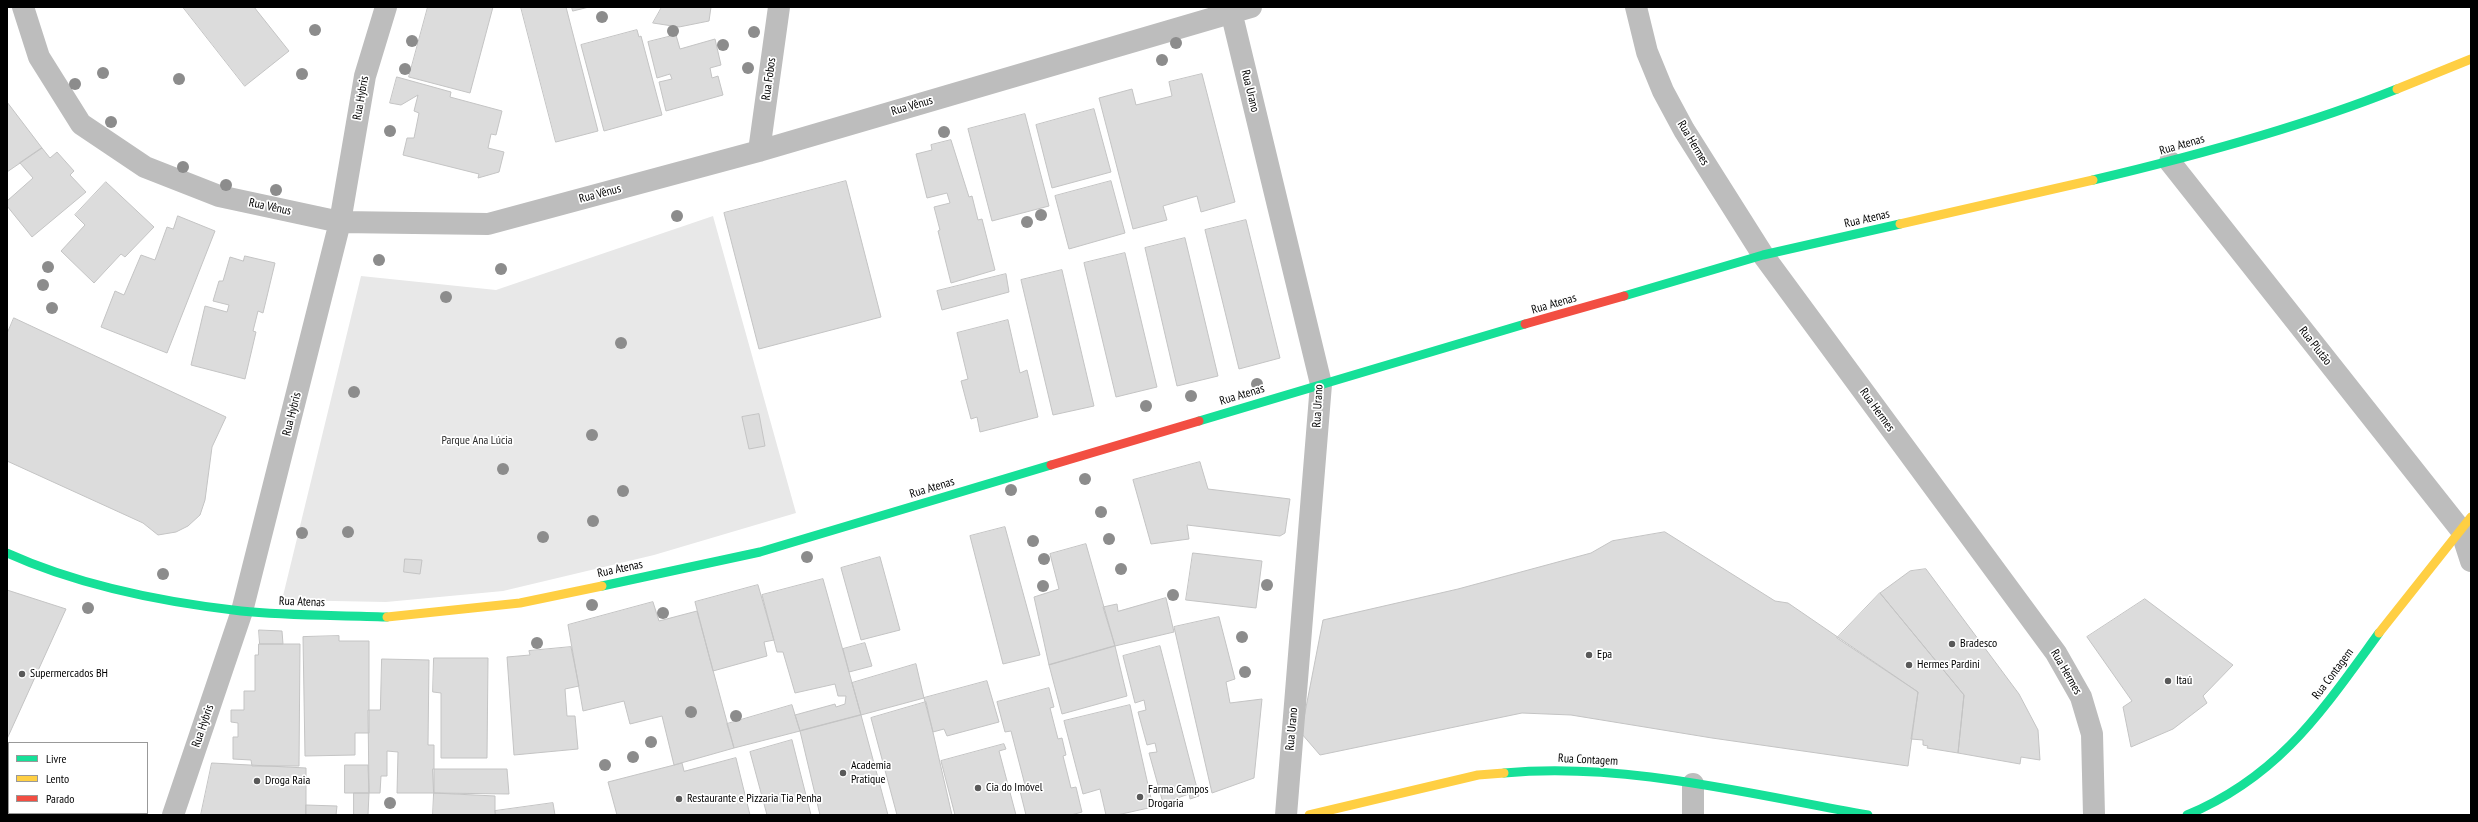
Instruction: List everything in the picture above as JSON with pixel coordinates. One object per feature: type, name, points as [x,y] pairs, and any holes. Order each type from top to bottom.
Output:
[{"type":"street","name":"Rua Vênus","points":[[23,7],[38,57],[81,124],[145,167],[218,196],[340,222],[488,224],[759,151],[1237,9]]},
{"type":"street","name":"Rua Hybris","points":[[173,815],[242,612],[340,222],[364,76],[386,7]]},
{"type":"street","name":"Rua Fobos","points":[[759,151],[779,7]]},
{"type":"street","name":"Rua Hermes","points":[[1636,7],[1647,52],[1664,91],[1684,130],[1763,255],[2056,653],[2081,697],[2092,734],[2094,815]]},
{"type":"street","name":"Rua Urano","points":[[1237,9],[1321,384],[1286,815]]},
{"type":"street","name":"Rua Atenas","points":[[7,553],[27,562],[119,591],[242,612],[391,618],[520,603],[760,552],[1321,384],[1763,255],[2170,162],[2357,105],[2471,59]]},
{"type":"street","name":"Rua Plutão","points":[[2170,162],[2466,523]]},
{"type":"street","points":[[2466,523],[2471,561]]},
{"type":"street","name":"Rua Contagem","points":[[2187,815],[2230,794],[2266,769],[2319,713],[2466,523]]},
{"type":"street","name":"Rua Contagem","points":[[1309,815],[1478,775],[1537,770],[1607,773],[1694,784],[1868,815]]},
{"type":"street","points":[[1693,815],[1694,784]]},
{"type":"green space","name":"Parque Ana Lúcia","points":[[713,216],[796,513],[654,555],[503,591],[386,602],[282,600],[361,276],[496,290]]},
{"type":"building","points":[[183,7],[254,7],[289,51],[245,86]]},
{"type":"building","points":[[428,7],[493,7],[470,93],[409,77]]},
{"type":"building","points":[[521,7],[566,7],[598,131],[556,142]]},
{"type":"building","points":[[572,7],[589,7],[573,11]]},
{"type":"building","points":[[662,7],[711,7],[709,21],[679,27],[653,23]]},
{"type":"building","points":[[637,30],[639,37],[641,36],[662,115],[604,131],[581,45]]},
{"type":"building","points":[[676,35],[680,49],[715,39],[721,65],[710,68],[712,78],[718,76],[723,95],[666,111],[659,82],[672,79],[670,74],[657,78],[648,42]]},
{"type":"building","points":[[1202,74],[1235,202],[1201,212],[1197,196],[1163,206],[1167,220],[1133,229],[1099,98],[1132,89],[1136,105],[1172,96],[1169,82]]},
{"type":"building","points":[[397,77],[451,92],[450,97],[502,111],[496,135],[491,134],[488,148],[504,152],[499,172],[478,178],[479,174],[403,155],[407,138],[414,138],[419,113],[414,111],[418,95],[401,105],[390,103]]},
{"type":"building","points":[[7,102],[42,148],[7,172]]},
{"type":"building","points":[[1094,109],[1111,172],[1052,188],[1036,125]]},
{"type":"building","points":[[1025,114],[1049,206],[992,221],[968,129]]},
{"type":"building","points":[[951,140],[969,197],[972,196],[978,220],[982,219],[995,270],[951,283],[938,231],[940,230],[934,207],[950,203],[947,193],[927,198],[916,154],[932,150],[931,145]]},
{"type":"building","points":[[42,148],[50,158],[57,152],[74,171],[70,175],[86,192],[32,237],[7,206],[7,201],[33,178],[20,163]]},
{"type":"building","points":[[846,181],[881,317],[759,349],[724,213]]},
{"type":"building","points":[[1111,181],[1125,233],[1069,249],[1055,196]]},
{"type":"building","points":[[106,182],[154,227],[125,257],[121,254],[94,283],[61,251],[85,225],[75,215]]},
{"type":"building","points":[[178,216],[215,231],[167,353],[101,327],[115,291],[124,295],[141,255],[155,260],[167,227],[173,229]]},
{"type":"building","points":[[1246,220],[1280,358],[1239,369],[1205,230]]},
{"type":"building","points":[[1185,238],[1218,376],[1177,386],[1145,248]]},
{"type":"building","points":[[1125,253],[1157,387],[1116,397],[1084,263]]},
{"type":"building","points":[[245,256],[275,263],[263,313],[258,311],[253,331],[256,332],[245,379],[191,365],[205,306],[227,312],[229,305],[213,301],[219,281],[223,281],[230,257],[243,261]]},
{"type":"building","points":[[1062,270],[1094,406],[1053,415],[1021,280]]},
{"type":"building","points":[[1006,274],[1009,292],[942,310],[937,291]]},
{"type":"building","points":[[14,318],[226,417],[212,447],[205,500],[200,515],[188,526],[176,532],[158,535],[143,523],[7,461],[7,334]]},
{"type":"building","points":[[1008,320],[1020,373],[1027,370],[1038,417],[980,432],[977,417],[971,419],[961,381],[968,379],[957,333]]},
{"type":"building","points":[[759,414],[765,446],[749,449],[742,417]]},
{"type":"building","points":[[1200,462],[1208,489],[1290,499],[1285,533],[1280,536],[1187,525],[1189,539],[1151,544],[1133,480]]},
{"type":"building","points":[[1005,527],[1040,655],[1003,664],[970,536]]},
{"type":"building","name":"Epa","points":[[1665,532],[1775,601],[1788,603],[1918,692],[1908,766],[1712,738],[1571,715],[1522,713],[1320,755],[1301,733],[1323,620],[1458,589],[1591,553],[1612,541]]},
{"type":"building","points":[[1086,544],[1115,646],[1049,665],[1034,597],[1059,589],[1050,554]]},
{"type":"building","points":[[1193,553],[1262,561],[1256,608],[1186,600]]},
{"type":"building","points":[[880,557],[900,630],[861,640],[841,568]]},
{"type":"building","points":[[405,559],[422,560],[420,574],[404,572]]},
{"type":"building","name":"Bradesco","points":[[1926,569],[2019,694],[2038,730],[2040,760],[2021,757],[2020,764],[1958,753],[1964,695],[1880,593],[1910,571]]},
{"type":"building","points":[[823,579],[861,715],[800,731],[795,715],[835,704],[836,707],[845,704],[846,696],[838,696],[835,684],[795,693],[783,652],[777,652],[762,595]]},
{"type":"building","points":[[758,585],[774,640],[764,642],[767,656],[713,671],[695,602]]},
{"type":"building","name":"Supermercados BH","points":[[7,590],[66,609],[7,739]]},
{"type":"building","name":"Hermes Pardini","points":[[1880,593],[1964,695],[1958,753],[1927,748],[1928,746],[1923,745],[1923,740],[1911,739],[1918,692],[1837,638]]},
{"type":"building","points":[[1166,598],[1174,632],[1115,646],[1103,607],[1117,604],[1118,611]]},
{"type":"building","name":"Itaú","points":[[2145,599],[2233,665],[2203,696],[2207,703],[2173,729],[2131,747],[2123,707],[2132,701],[2087,637]]},
{"type":"building","points":[[653,602],[659,621],[697,611],[734,748],[674,765],[662,716],[630,724],[624,701],[583,711],[568,625]]},
{"type":"building","points":[[1219,617],[1235,679],[1226,682],[1230,703],[1262,699],[1254,778],[1212,793],[1174,627]]},
{"type":"building","points":[[259,630],[282,631],[283,644],[260,644]]},
{"type":"building","points":[[339,636],[339,641],[369,641],[369,733],[355,733],[355,755],[305,756],[303,637]]},
{"type":"building","points":[[865,643],[872,666],[849,672],[843,649]]},
{"type":"building","points":[[259,644],[300,644],[299,766],[252,766],[251,760],[233,759],[233,737],[238,737],[238,723],[231,722],[231,710],[244,710],[244,691],[255,691],[255,655],[258,655]]},
{"type":"building","points":[[1115,646],[1127,696],[1062,714],[1049,665]]},
{"type":"building","points":[[1160,646],[1199,796],[1190,799],[1189,794],[1163,803],[1149,753],[1157,752],[1155,743],[1147,745],[1138,712],[1146,710],[1144,700],[1135,703],[1123,656]]},
{"type":"building","points":[[571,647],[579,686],[565,689],[567,716],[575,716],[578,749],[514,755],[507,657],[530,655],[529,651]]},
{"type":"building","points":[[434,658],[488,658],[487,758],[441,758],[441,693],[433,692]]},
{"type":"building","points":[[382,659],[429,660],[428,745],[434,745],[434,793],[397,793],[398,752],[387,751],[387,776],[381,776],[380,793],[369,793],[368,710],[380,710]]},
{"type":"building","points":[[916,664],[924,698],[861,715],[852,683]]},
{"type":"building","points":[[987,681],[999,722],[947,736],[944,729],[933,732],[924,698]]},
{"type":"building","points":[[1049,688],[1054,707],[1050,708],[1058,739],[1062,738],[1066,755],[1063,756],[1071,788],[1076,787],[1082,812],[1071,815],[1026,815],[1020,791],[1026,789],[1011,731],[1005,732],[997,702]]},
{"type":"building","points":[[926,702],[952,815],[897,815],[871,718]]},
{"type":"building","points":[[792,705],[800,731],[734,748],[727,724]]},
{"type":"building","points":[[1130,705],[1153,807],[1117,815],[1106,815],[1100,789],[1083,794],[1064,721]]},
{"type":"building","name":"Academia Pratique","points":[[861,715],[888,815],[820,815],[800,731]]},
{"type":"building","points":[[792,740],[811,815],[767,815],[750,752]]},
{"type":"building","name":"Cia do Imóvel","points":[[1004,744],[1006,749],[999,751],[1016,815],[955,815],[941,761]]},
{"type":"building","name":"Restaurante e Pizzaria Tia Penha","points":[[736,758],[750,815],[617,815],[608,782],[682,763],[684,771]]},
{"type":"building","name":"Droga Raia","points":[[212,763],[306,768],[306,815],[201,815]]},
{"type":"building","points":[[7,764],[8,814],[132,814],[132,815],[7,815]]},
{"type":"building","points":[[345,765],[368,765],[369,793],[345,793]]},
{"type":"building","points":[[433,769],[507,769],[509,794],[434,793]]},
{"type":"building","points":[[354,793],[369,793],[368,815],[354,815]]},
{"type":"building","points":[[434,793],[495,796],[495,815],[433,815]]},
{"type":"building","points":[[553,803],[555,815],[496,815],[495,811]]},
{"type":"building","points":[[306,805],[337,806],[336,815],[306,815]]},
{"type":"traffic: fast","points":[[2093,180],[2208,151],[2285,129],[2397,89]]},
{"type":"traffic: fast","points":[[1624,296],[1763,255],[1900,224]]},
{"type":"traffic: fast","points":[[1199,421],[1525,324]]},
{"type":"traffic: fast","points":[[602,586],[760,552],[1051,465]]},
{"type":"traffic: fast","points":[[7,553],[63,575],[122,591],[181,603],[259,613],[387,617]]},
{"type":"traffic: fast","points":[[2187,815],[2220,799],[2248,781],[2274,761],[2318,715],[2379,633]]},
{"type":"traffic: fast","points":[[1504,773],[1550,771],[1595,772],[1641,776],[1687,782],[1868,815]]},
{"type":"traffic: slow","points":[[2397,89],[2471,59]]},
{"type":"traffic: slow","points":[[1900,224],[2093,180]]},
{"type":"traffic: slow","points":[[2379,633],[2471,517]]},
{"type":"traffic: slow","points":[[387,617],[520,603],[602,586]]},
{"type":"traffic: slow","points":[[1309,815],[1478,775],[1504,773]]},
{"type":"traffic: jam","points":[[1525,324],[1624,296]]},
{"type":"traffic: jam","points":[[1051,465],[1199,421]]},
{"type":"place","name":"Bradesco","points":[[1952,644]]},
{"type":"place","name":"Epa","points":[[1589,655]]},
{"type":"place","name":"Hermes Pardini","points":[[1909,665]]},
{"type":"place","name":"Supermercados BH","points":[[22,674]]},
{"type":"place","name":"Itaú","points":[[2168,681]]},
{"type":"place","name":"Academia Pratique","points":[[843,773]]},
{"type":"place","name":"Droga Raia","points":[[257,781]]},
{"type":"place","name":"Cia do Imóvel","points":[[978,788]]},
{"type":"place","name":"Farma Campos Drogaria","points":[[1140,797]]},
{"type":"place","name":"Restaurante e Pizzaria Tia Penha","points":[[679,799]]}]
